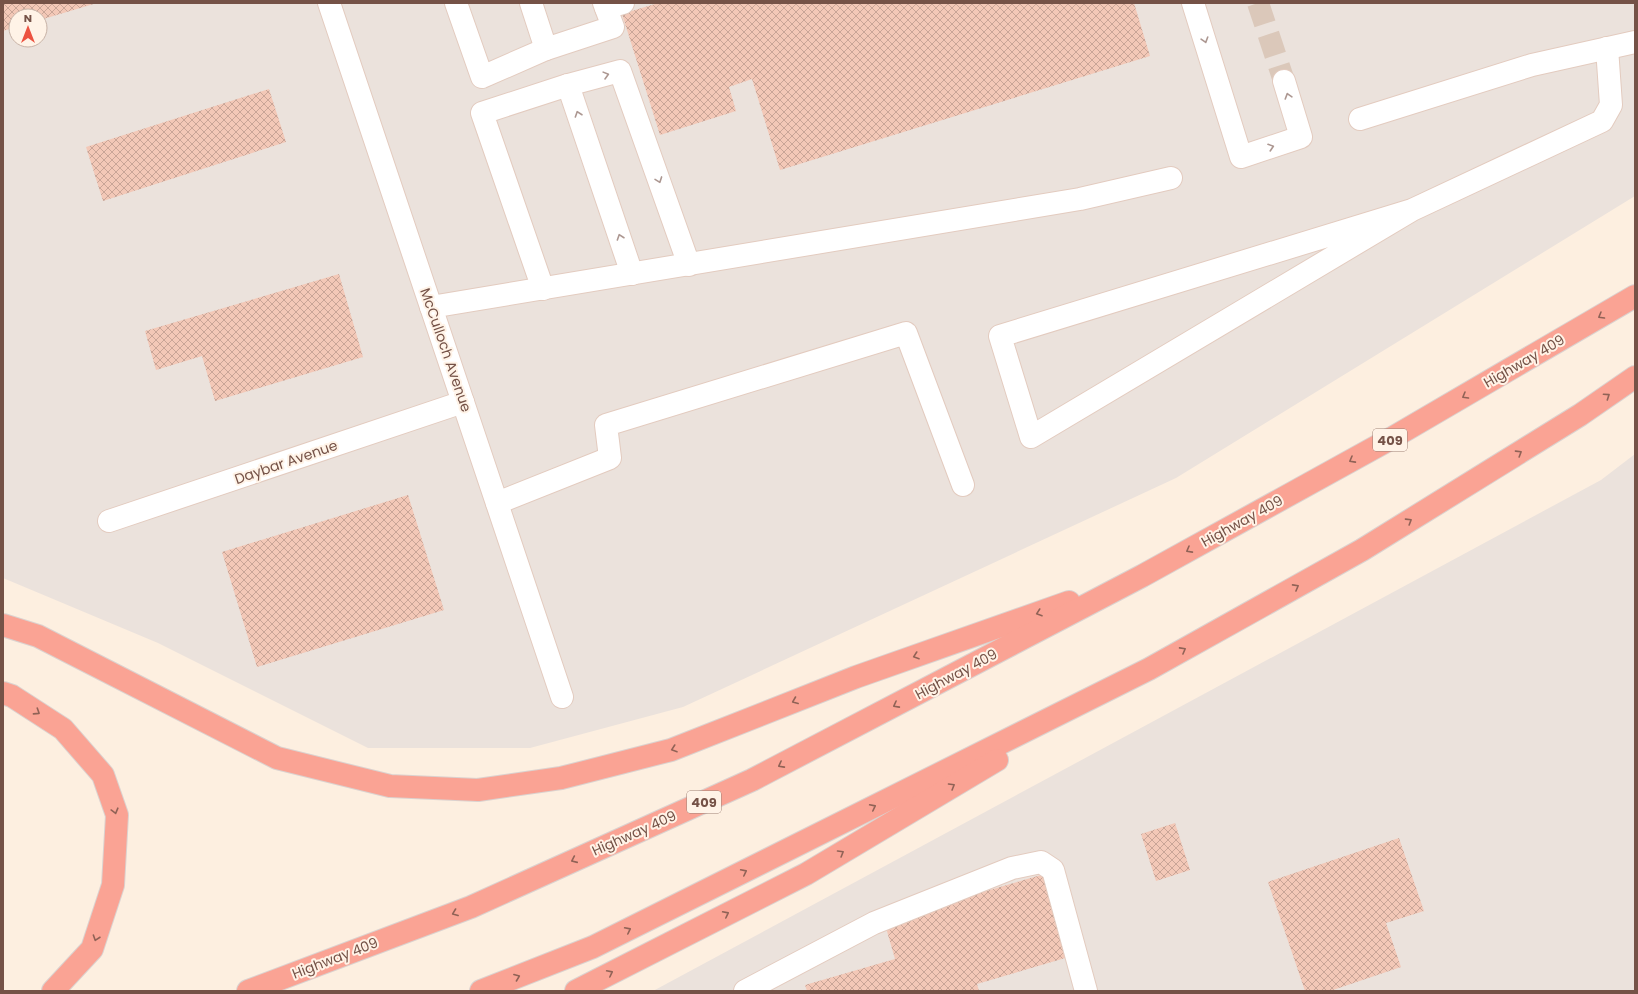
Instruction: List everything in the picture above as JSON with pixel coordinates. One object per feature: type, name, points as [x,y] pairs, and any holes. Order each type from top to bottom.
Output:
[{"type":"highway","name":"Highway 409","points":[[248,991],[471,907],[752,780],[1142,576],[1392,438],[1635,296]]},
{"type":"highway","points":[[576,991],[806,874],[1149,669],[1362,550],[1580,415],[1635,377]]},
{"type":"highway","points":[[3,625],[38,636],[277,758],[390,786],[478,790],[561,778],[671,750],[856,677],[1142,576]]},
{"type":"highway","points":[[481,991],[593,948],[1149,669]]},
{"type":"highway","points":[[3,693],[12,696],[63,729],[103,775],[117,814],[113,885],[92,949],[53,991]]},
{"type":"street","name":"McCulloch Avenue","points":[[329,3],[562,697]]},
{"type":"street","points":[[456,3],[482,77],[546,49],[613,27],[611,5]]},
{"type":"street","points":[[531,3],[546,49]]},
{"type":"street","points":[[1193,3],[1241,157],[1301,137],[1284,81]]},
{"type":"street","points":[[1360,119],[1532,65],[1635,42]]},
{"type":"street","points":[[1412,210],[1000,336],[1031,437],[1412,210],[1602,121],[1611,105],[1607,48]]},
{"type":"street","points":[[543,289],[482,113],[568,85],[620,71],[689,264]]},
{"type":"street","points":[[568,85],[632,274]]},
{"type":"street","points":[[431,307],[1080,199],[1171,178]]},
{"type":"street","points":[[497,503],[610,458],[606,425],[906,333],[963,485]]},
{"type":"street","name":"Daybar Avenue","points":[[109,521],[463,402]]},
{"type":"street","points":[[745,991],[874,923],[1012,868],[1041,862],[1053,870],[1086,991]]},
{"type":"shaded area","points":[[3,3],[1635,3],[1635,196],[1176,478],[683,707],[530,748],[368,748],[158,643],[3,578]]},
{"type":"shaded area","points":[[1635,454],[1635,991],[653,991],[1601,480]]},
{"type":"building","points":[[3,3],[97,3],[48,18],[48,8],[8,8],[8,29],[3,31]]},
{"type":"building","points":[[658,3],[1134,3],[1150,56],[780,170],[752,79],[729,87],[736,111],[660,135],[622,14]]},
{"type":"building","points":[[269,89],[286,142],[103,201],[86,147]]},
{"type":"building","points":[[339,274],[363,357],[215,401],[202,356],[156,370],[145,331]]},
{"type":"building","points":[[408,495],[444,610],[257,667],[222,552]]},
{"type":"building","points":[[1175,823],[1190,870],[1156,881],[1141,834]]},
{"type":"building","points":[[1399,838],[1424,911],[1386,923],[1401,967],[1330,991],[1305,991],[1268,882]]},
{"type":"building","points":[[1048,873],[1072,956],[977,984],[979,991],[807,991],[805,985],[895,959],[884,921]]},
{"type":"tunnel","points":[[1258,3],[1284,81]]}]
